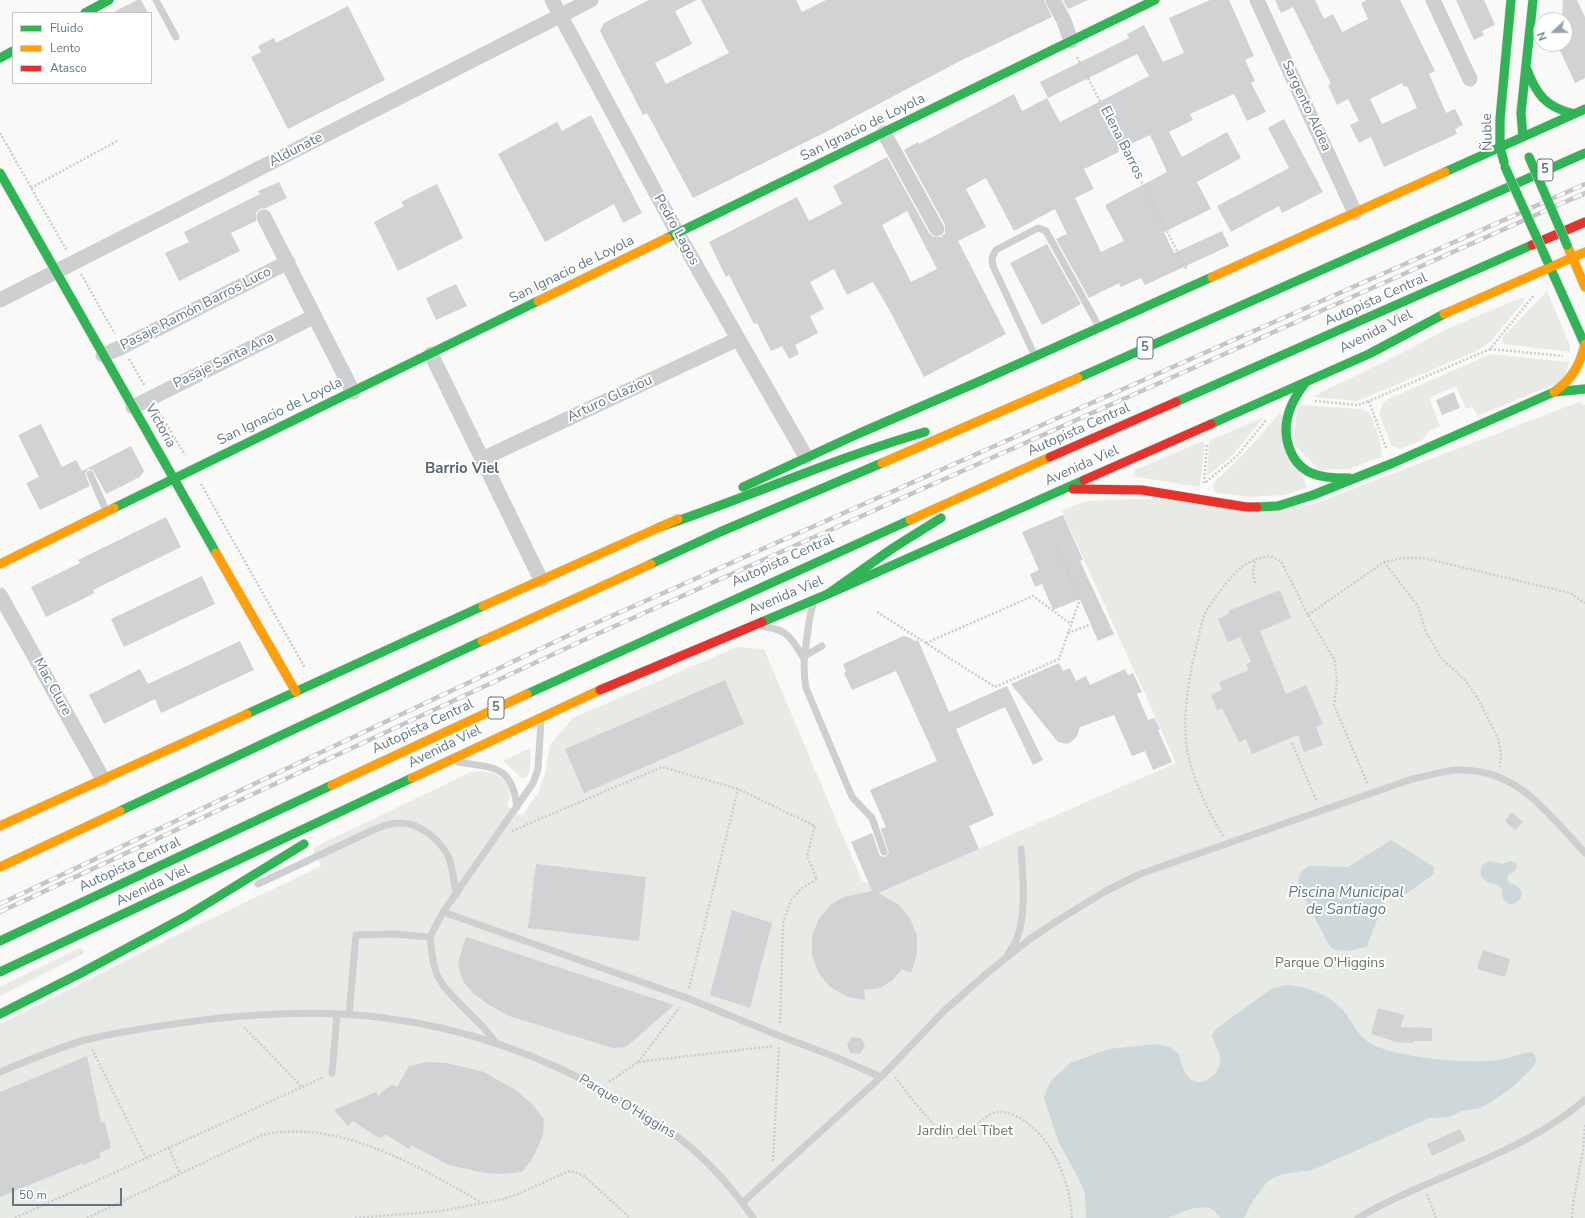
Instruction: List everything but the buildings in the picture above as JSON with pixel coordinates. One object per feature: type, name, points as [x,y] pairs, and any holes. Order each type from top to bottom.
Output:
[{"type":"main road","points":[[87,12],[109,0]]},
{"type":"main road","name":"San Ignacio de Loyola","points":[[0,564],[1156,0]]},
{"type":"main road","name":"Ñuble","points":[[1511,0],[1500,119],[1500,147],[1505,166],[1585,344]]},
{"type":"main road","points":[[1533,0],[1520,113],[1523,137],[1529,158],[1585,287]]},
{"type":"main road","points":[[0,58],[12,52]]},
{"type":"main road","points":[[1526,67],[1535,89],[1546,103],[1558,110],[1574,114]]},
{"type":"main road","points":[[0,826],[660,527],[806,457],[1585,109]]},
{"type":"main road","name":"5","points":[[0,867],[450,656],[720,532],[992,416],[1585,153]]},
{"type":"main road","name":"Victoria","points":[[0,173],[296,692]]},
{"type":"main road","name":"Autopista Central","points":[[0,941],[619,651],[995,482],[1585,222]]},
{"type":"main road","name":"Avenida Viel","points":[[0,972],[198,881],[610,684],[828,594],[1064,490],[1369,354],[1451,310],[1585,252]]},
{"type":"main road","points":[[1064,490],[1142,490],[1246,507],[1278,506],[1293,502],[1393,463],[1554,392],[1570,380],[1578,368],[1585,344]]},
{"type":"main road","points":[[1306,382],[1291,405],[1286,421],[1286,439],[1288,447],[1297,463],[1306,471],[1326,477],[1354,478]]},
{"type":"main road","points":[[1554,392],[1585,389]]},
{"type":"main road","points":[[660,527],[720,507],[843,458],[878,446],[940,428],[992,416]]},
{"type":"main road","points":[[828,594],[893,548],[995,482]]},
{"type":"main road","points":[[328,827],[364,801]]},
{"type":"main road","points":[[0,1014],[81,973],[185,917],[310,840]]},
{"type":"street","name":"Pedro Lagos","points":[[552,0],[678,234],[806,457]]},
{"type":"street","name":"Aldunate","points":[[0,300],[591,0]]},
{"type":"street","points":[[1053,0],[1064,21],[1071,41]]},
{"type":"street","name":"Sargento Aldea","points":[[1257,0],[1355,213]]},
{"type":"street","points":[[1433,0],[1470,79]]},
{"type":"street","points":[[884,133],[936,229]]},
{"type":"street","points":[[264,217],[353,392]]},
{"type":"street","name":"Pasaje Ramón Barros Luco","points":[[103,355],[122,347],[288,262]]},
{"type":"street","name":"Pasaje Santa Ana","points":[[133,407],[315,316]]},
{"type":"street","name":"Arturo Glaziou","points":[[482,459],[738,339]]},
{"type":"street","points":[[431,354],[541,580]]},
{"type":"street","name":"Mac Clure","points":[[0,595],[103,779]]},
{"type":"lane","points":[[156,0],[176,37]]},
{"type":"lane","points":[[1035,356],[993,266],[992,258],[996,250],[1038,228],[1046,231],[1099,327]]},
{"type":"lane","points":[[90,474],[107,512]]},
{"type":"lane","points":[[816,599],[808,622],[803,657],[803,670],[806,688],[852,797],[872,818],[884,852]]},
{"type":"lane","points":[[750,627],[772,628],[784,632],[791,638],[803,657]]},
{"type":"lane","points":[[803,657],[822,646]]},
{"type":"lane","points":[[497,1044],[483,1027],[444,987],[437,974],[433,961],[430,937],[443,912],[533,783],[538,769],[542,716]]},
{"type":"lane","points":[[448,761],[498,770],[509,780],[515,791],[517,807]]},
{"type":"lane","points":[[742,1203],[881,1077],[944,1011],[1006,958],[1057,921],[1116,886],[1140,874],[1412,779],[1458,770],[1481,772],[1500,777],[1516,785],[1538,802],[1585,853]]},
{"type":"lane","points":[[185,917],[371,831],[385,825],[397,823],[408,824],[420,828],[437,841],[448,858],[456,895]]},
{"type":"lane","points":[[1006,958],[1016,941],[1020,924],[1023,892],[1021,849]]},
{"type":"lane","points":[[443,912],[687,998],[833,1056],[881,1077]]},
{"type":"lane","points":[[349,1015],[356,935],[393,934],[430,937]]},
{"type":"lane","name":"Parque O'Higgins","points":[[0,1072],[88,1039],[138,1029],[234,1016],[296,1013],[337,1014],[416,1022],[477,1037],[546,1062],[600,1088],[643,1113],[685,1143],[721,1178],[753,1218]]},
{"type":"lane","points":[[332,1073],[337,1014]]},
{"type":"lane","points":[[1358,1218],[1401,1195],[1474,1164],[1551,1126],[1585,1100]]},
{"type":"path","name":"Elena Barros","points":[[1071,41],[1081,65],[1195,284]]},
{"type":"path","points":[[0,134],[308,673]]},
{"type":"path","points":[[32,188],[116,141]]},
{"type":"path","points":[[1577,199],[1585,195]]},
{"type":"path","points":[[1291,405],[1302,399],[1358,405],[1490,349],[1538,290]]},
{"type":"path","points":[[1490,349],[1572,357],[1578,368]]},
{"type":"path","points":[[1369,401],[1393,463]]},
{"type":"path","points":[[1204,484],[1237,456],[1268,418]]},
{"type":"path","points":[[1201,500],[1204,484],[1207,440]]},
{"type":"path","points":[[878,612],[995,687],[1059,658],[1080,599],[1055,543]]},
{"type":"path","points":[[1228,843],[1211,817],[1189,760],[1186,740],[1187,703],[1194,659],[1204,616],[1209,605],[1242,567],[1256,559],[1270,556],[1281,561],[1308,615],[1335,661],[1337,676],[1334,704],[1372,793]]},
{"type":"path","points":[[1308,615],[1364,574],[1384,562],[1402,558],[1423,558],[1570,593],[1585,604]]},
{"type":"path","points":[[1255,583],[1253,571],[1256,559]]},
{"type":"path","points":[[1384,562],[1418,606],[1426,632],[1442,659],[1463,678],[1477,697],[1498,738],[1501,755],[1500,777]]},
{"type":"path","points":[[926,643],[1032,596],[1071,624]]},
{"type":"path","points":[[1068,633],[1089,625]]},
{"type":"path","points":[[1292,743],[1320,810]]},
{"type":"path","points":[[495,839],[662,767],[738,790],[815,826],[807,856],[817,879],[802,888],[791,900],[783,923],[780,1036],[772,1177]]},
{"type":"path","points":[[600,1088],[638,1062],[687,998],[738,790]]},
{"type":"path","points":[[234,1016],[302,1087]]},
{"type":"path","points":[[88,1039],[146,1158]]},
{"type":"path","points":[[638,1062],[779,1045]]},
{"type":"path","points":[[888,1068],[925,1113],[947,1136],[954,1138],[961,1137],[984,1118],[999,1112],[1005,1112],[1015,1116],[1033,1128],[1046,1143],[1058,1164],[1069,1196],[1072,1218]]},
{"type":"path","points":[[15,1218],[332,1073]]},
{"type":"path","points":[[1572,1218],[1573,1204],[1583,1150],[1585,1123]]},
{"type":"path","points":[[87,1218],[262,1135],[288,1131],[323,1133],[356,1141],[393,1156],[448,1183],[481,1202]]},
{"type":"path","points":[[169,1148],[180,1174]]},
{"type":"path","points":[[355,1218],[441,1211],[481,1202],[503,1199],[518,1194],[563,1173],[574,1172],[584,1176],[595,1185],[630,1218]]},
{"type":"path","points":[[1424,1185],[1436,1218]]},
{"type":"green space","points":[[1547,291],[1570,345],[1570,352],[1504,344],[1502,340],[1503,337]]},
{"type":"green space","points":[[1524,298],[1524,301],[1490,342],[1475,352],[1356,401],[1312,397],[1449,328]]},
{"type":"green space","points":[[1491,354],[1569,362],[1565,380],[1477,416],[1473,407],[1466,409],[1456,386],[1429,398],[1440,426],[1431,430],[1421,441],[1400,449],[1391,445],[1379,413],[1383,403],[1388,399]]},
{"type":"green space","name":"Parque O'Higgins","points":[[1579,402],[1585,405],[1585,1218],[0,1218],[0,1024],[169,939],[321,866],[313,848],[471,772],[487,772],[495,774],[501,778],[506,783],[509,790],[510,797],[507,806],[522,816],[540,789],[545,774],[550,745],[573,718],[737,647],[764,649],[862,881],[884,890],[1176,763],[1062,511],[1080,503],[1090,501],[1135,499],[1311,505]]},
{"type":"green space","points":[[1301,405],[1361,409],[1366,411],[1374,423],[1378,435],[1382,453],[1381,457],[1349,469],[1319,470],[1293,443],[1297,408]]},
{"type":"green space","points":[[1280,412],[1307,488],[1284,495],[1249,497],[1217,493],[1213,488],[1214,482],[1240,457]]},
{"type":"green space","points":[[1264,417],[1232,456],[1207,476],[1209,441]]},
{"type":"green space","points":[[1203,441],[1205,445],[1199,487],[1137,477],[1134,475],[1135,470]]},
{"type":"green space","points":[[530,748],[530,769],[526,777],[523,779],[503,761]]},
{"type":"green space","points":[[80,948],[84,950],[83,954],[0,996],[0,987]]},
{"type":"water","name":"Piscina Municipal de Santiago","points":[[1391,840],[1434,867],[1434,874],[1403,896],[1393,889],[1388,892],[1367,946],[1343,951],[1330,947],[1300,889],[1298,881],[1299,875],[1309,866],[1348,867]]},
{"type":"water","points":[[1490,861],[1502,864],[1511,861],[1517,864],[1516,870],[1509,874],[1507,878],[1509,883],[1517,886],[1522,894],[1521,898],[1515,903],[1507,903],[1503,898],[1501,888],[1483,879],[1481,876],[1482,866]]},
{"type":"water","points":[[1284,985],[1292,985],[1315,991],[1330,999],[1342,1009],[1364,1039],[1380,1048],[1412,1056],[1469,1061],[1502,1059],[1530,1052],[1534,1054],[1536,1059],[1535,1065],[1514,1086],[1490,1103],[1479,1108],[1462,1111],[1449,1117],[1429,1118],[1312,1170],[1283,1174],[1275,1177],[1267,1182],[1254,1199],[1244,1218],[1220,1218],[1216,1212],[1210,1208],[1203,1207],[1190,1209],[1168,1218],[1086,1218],[1085,1194],[1078,1177],[1059,1143],[1044,1098],[1050,1082],[1070,1063],[1109,1049],[1155,1044],[1170,1047],[1179,1054],[1184,1070],[1192,1080],[1202,1082],[1207,1080],[1212,1077],[1219,1067],[1220,1057],[1212,1035],[1216,1029],[1271,989]]},
{"type":"railway","points":[[0,904],[580,630],[1585,184]]},
{"type":"railway","points":[[0,912],[586,639],[1585,193]]},
{"type":"traffic: fast","points":[[87,12],[109,0]]},
{"type":"traffic: fast","points":[[667,238],[1155,0]]},
{"type":"traffic: fast","points":[[1504,162],[1500,147],[1500,119],[1511,0]]},
{"type":"traffic: fast","points":[[1523,137],[1521,113],[1533,0]]},
{"type":"traffic: fast","points":[[0,58],[12,52]]},
{"type":"traffic: fast","points":[[1526,67],[1534,85],[1543,98],[1556,108],[1574,114]]},
{"type":"traffic: fast","points":[[1445,172],[1585,109]]},
{"type":"traffic: fast","points":[[1078,378],[1585,153]]},
{"type":"traffic: fast","points":[[1529,157],[1567,245]]},
{"type":"traffic: fast","points":[[1505,167],[1545,256]]},
{"type":"traffic: fast","points":[[0,173],[216,553]]},
{"type":"traffic: fast","points":[[1176,402],[1532,245]]},
{"type":"traffic: fast","points":[[1545,256],[1585,345]]},
{"type":"traffic: fast","points":[[743,487],[860,433],[1212,277]]},
{"type":"traffic: fast","points":[[114,508],[538,301]]},
{"type":"traffic: fast","points":[[1211,424],[1369,354],[1444,314]]},
{"type":"traffic: fast","points":[[1306,382],[1291,406],[1286,423],[1287,441],[1291,453],[1301,467],[1307,471],[1328,477],[1349,478]]},
{"type":"traffic: fast","points":[[1257,507],[1278,506],[1313,495],[1393,463],[1554,392],[1585,389]]},
{"type":"traffic: fast","points":[[660,527],[891,442],[925,432]]},
{"type":"traffic: fast","points":[[651,564],[720,532],[882,463]]},
{"type":"traffic: fast","points":[[762,622],[1084,480]]},
{"type":"traffic: fast","points":[[828,594],[893,548],[941,518]]},
{"type":"traffic: fast","points":[[527,694],[910,520]]},
{"type":"traffic: fast","points":[[247,714],[483,606]]},
{"type":"traffic: fast","points":[[120,811],[482,641]]},
{"type":"traffic: fast","points":[[0,972],[412,778]]},
{"type":"traffic: fast","points":[[0,941],[332,785]]},
{"type":"traffic: fast","points":[[0,1014],[81,973],[185,917],[304,844]]},
{"type":"traffic: slow","points":[[1212,277],[1445,172]]},
{"type":"traffic: slow","points":[[538,301],[667,238]]},
{"type":"traffic: slow","points":[[1567,245],[1585,287]]},
{"type":"traffic: slow","points":[[1444,314],[1585,252]]},
{"type":"traffic: slow","points":[[1554,392],[1566,382],[1578,365],[1585,344]]},
{"type":"traffic: slow","points":[[882,463],[1078,378]]},
{"type":"traffic: slow","points":[[910,520],[1050,457]]},
{"type":"traffic: slow","points":[[0,564],[114,508]]},
{"type":"traffic: slow","points":[[483,606],[678,519]]},
{"type":"traffic: slow","points":[[216,553],[296,692]]},
{"type":"traffic: slow","points":[[482,641],[651,564]]},
{"type":"traffic: slow","points":[[412,778],[600,690]]},
{"type":"traffic: slow","points":[[332,785],[527,694]]},
{"type":"traffic: slow","points":[[0,826],[247,714]]},
{"type":"traffic: slow","points":[[0,867],[120,811]]},
{"type":"traffic: jam","points":[[1532,245],[1585,222]]},
{"type":"traffic: jam","points":[[1050,457],[1176,402]]},
{"type":"traffic: jam","points":[[1084,480],[1211,424]]},
{"type":"traffic: jam","points":[[1073,489],[1142,490],[1246,507],[1257,507]]},
{"type":"traffic: jam","points":[[600,690],[762,622]]},
{"type":"district","name":"Barrio Viel","points":[[462,469]]},
{"type":"park label","name":"Jardín del Tíbet","points":[[965,1132]]}]
